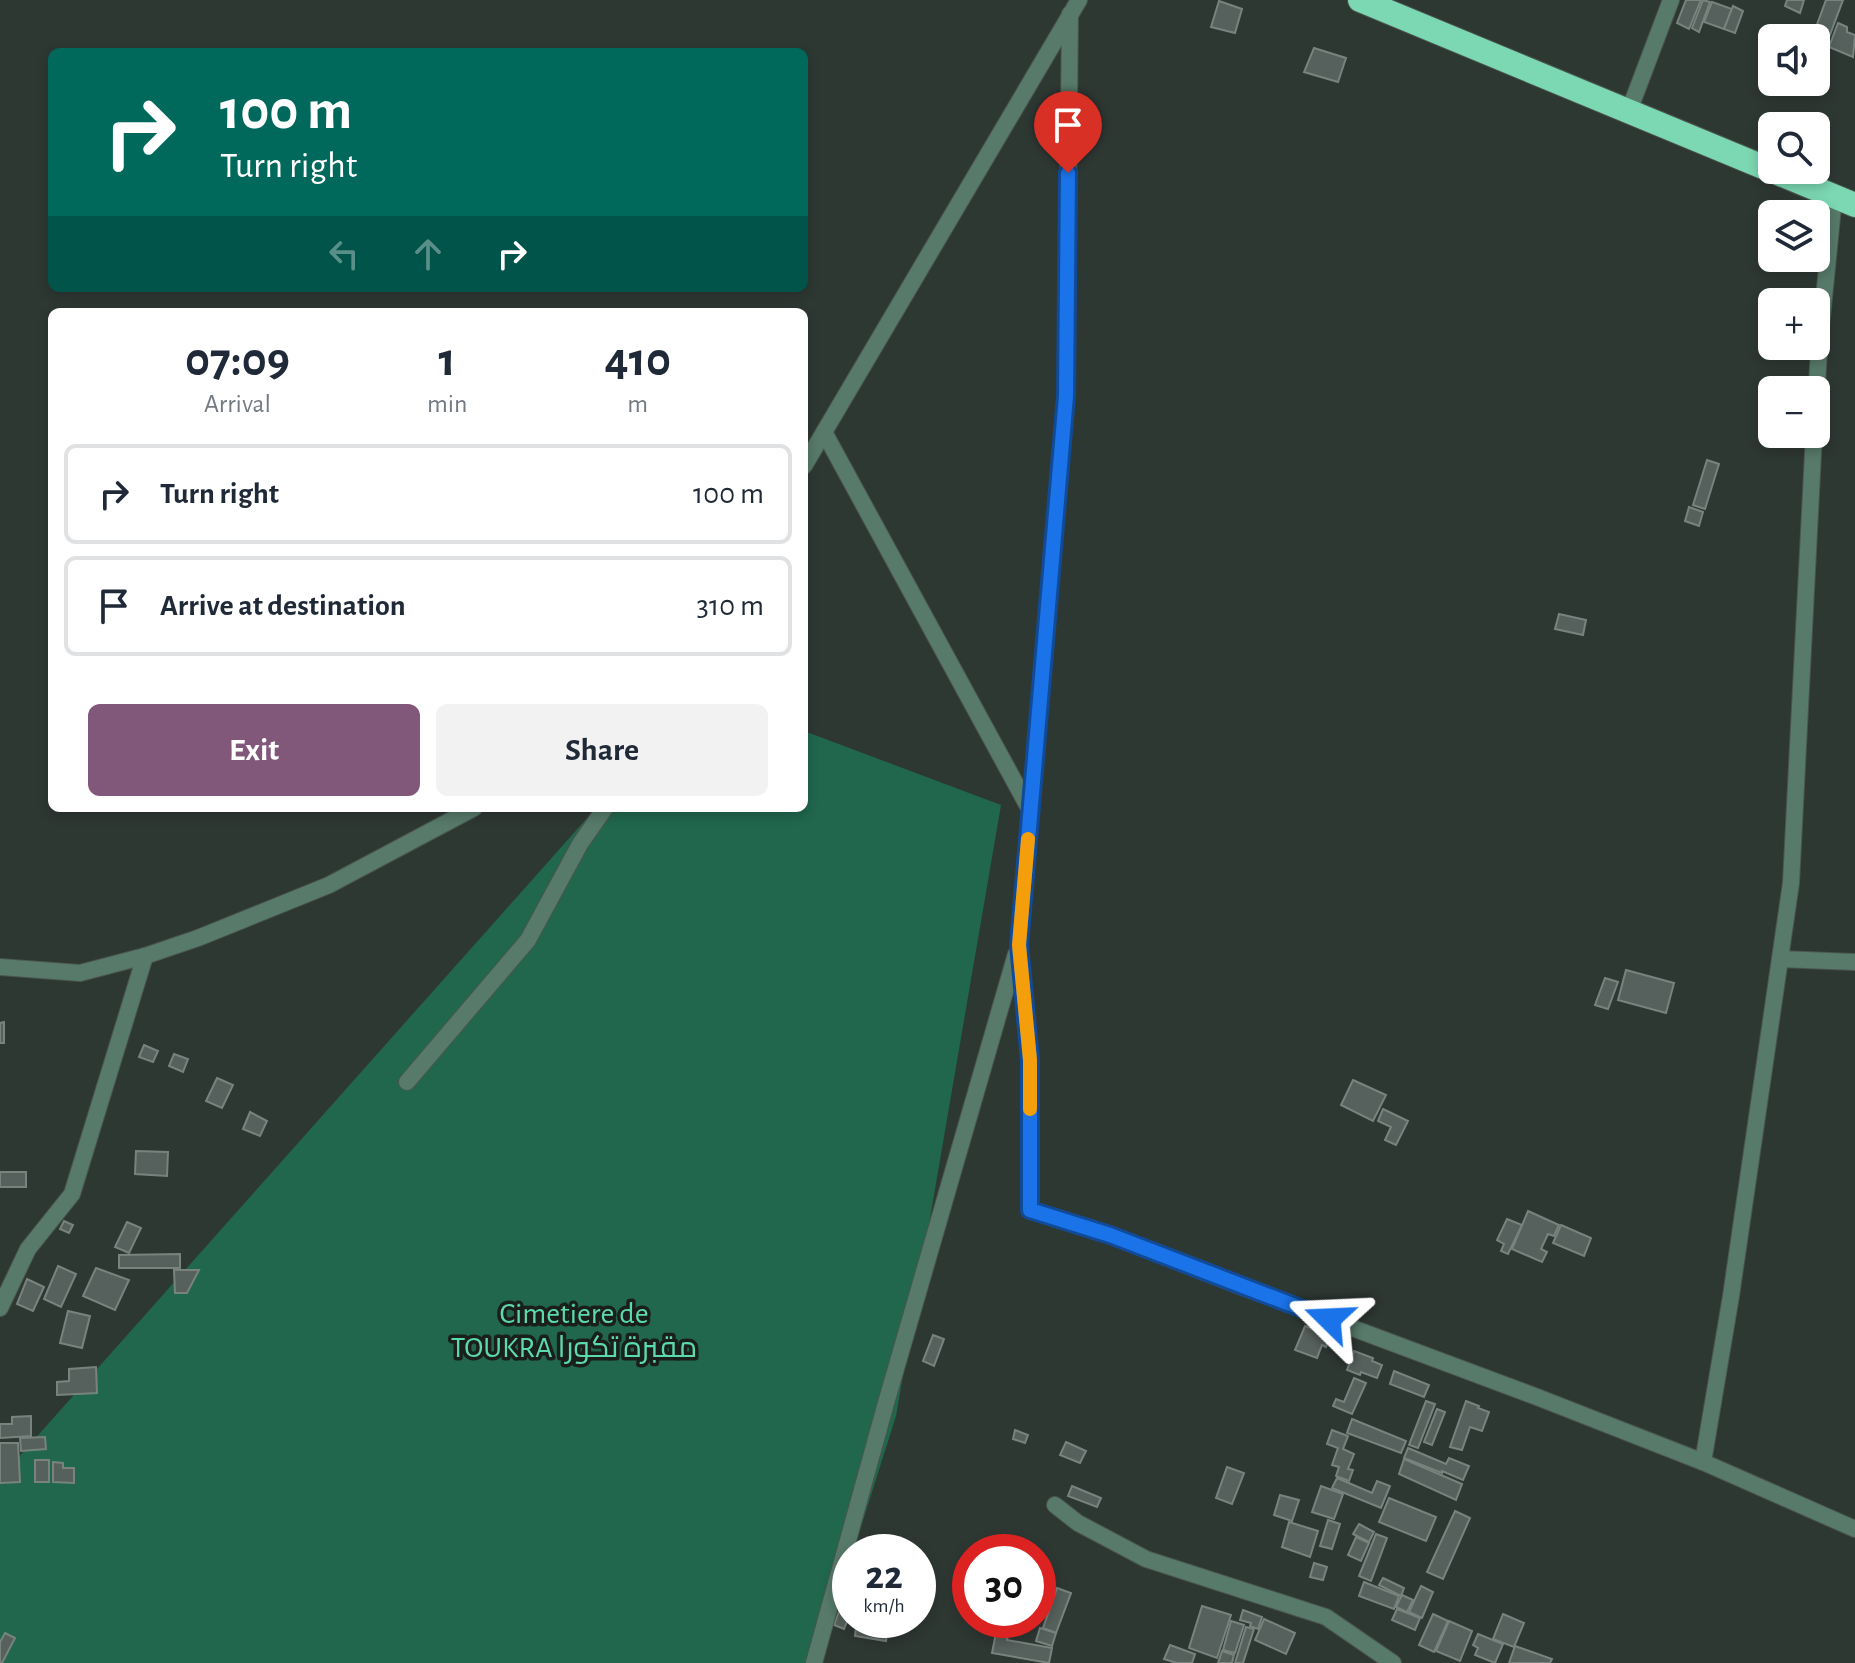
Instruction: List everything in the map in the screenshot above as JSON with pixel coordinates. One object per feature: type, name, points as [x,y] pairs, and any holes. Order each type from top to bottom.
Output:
[{"type":"highway","points":[[1360,0],[1844,201]]},
{"type":"street","points":[[1629,111],[1671,0]]},
{"type":"street","points":[[808,459],[1074,7]]},
{"type":"street","points":[[1074,7],[1066,396],[1019,945],[1030,1060],[1030,1210],[1110,1235],[1537,1397],[1703,1462],[1855,1529]]},
{"type":"street","points":[[1818,376],[1819,348],[1844,201]]},
{"type":"street","points":[[824,432],[1031,811]]},
{"type":"street","points":[[1703,1462],[1731,1296],[1791,883],[1813,448]]},
{"type":"street","points":[[0,967],[80,973],[145,956],[329,885],[466,812]]},
{"type":"street","points":[[407,1082],[528,940],[580,844],[602,812]]},
{"type":"street","points":[[814,1663],[1019,945]]},
{"type":"street","points":[[0,1308],[28,1249],[72,1194],[145,956]]},
{"type":"street","points":[[1780,959],[1855,962]]},
{"type":"street","points":[[1055,1505],[1078,1523],[1146,1559],[1326,1617],[1393,1663]]},
{"type":"green space","name":"Cimetiere de TOUKRA مقبرة تكورا","points":[[808,733],[1001,805],[896,1416],[859,1534],[832,1534],[832,1619],[818,1663],[0,1663],[0,1478],[592,812],[808,812]]},
{"type":"building","points":[[1686,0],[1701,0],[1689,29],[1677,23]]},
{"type":"building","points":[[1703,0],[1710,2],[1699,32],[1692,28]]},
{"type":"building","points":[[1787,0],[1804,0],[1800,13],[1785,6]]},
{"type":"building","points":[[1826,0],[1843,0],[1830,35],[1830,24],[1817,24]]},
{"type":"building","points":[[1219,1],[1242,9],[1235,33],[1211,27]]},
{"type":"building","points":[[1712,2],[1732,9],[1724,29],[1704,22]]},
{"type":"building","points":[[1733,6],[1743,11],[1735,33],[1724,29]]},
{"type":"building","points":[[1838,23],[1855,35],[1853,57],[1830,47]]},
{"type":"building","points":[[1314,48],[1346,58],[1338,82],[1304,72]]},
{"type":"building","points":[[1707,460],[1719,464],[1705,509],[1693,505]]},
{"type":"building","points":[[1689,507],[1703,512],[1699,526],[1685,521]]},
{"type":"building","points":[[1559,614],[1586,620],[1583,635],[1555,629]]},
{"type":"building","points":[[1626,970],[1674,983],[1666,1013],[1618,1000]]},
{"type":"building","points":[[1605,978],[1618,982],[1608,1009],[1595,1005]]},
{"type":"building","points":[[4,1022],[4,1043],[0,1043],[0,1023]]},
{"type":"building","points":[[144,1045],[158,1051],[153,1062],[139,1057]]},
{"type":"building","points":[[174,1054],[188,1059],[183,1072],[169,1066]]},
{"type":"building","points":[[217,1078],[233,1085],[222,1108],[206,1101]]},
{"type":"building","points":[[1353,1080],[1386,1095],[1373,1121],[1341,1105]]},
{"type":"building","points":[[1383,1109],[1408,1121],[1396,1145],[1385,1140],[1391,1127],[1378,1121]]},
{"type":"building","points":[[250,1112],[267,1121],[260,1136],[243,1129]]},
{"type":"building","points":[[136,1151],[168,1152],[167,1176],[135,1174]]},
{"type":"building","points":[[0,1172],[26,1172],[26,1187],[0,1187]]},
{"type":"building","points":[[1528,1211],[1559,1225],[1554,1236],[1548,1234],[1541,1249],[1547,1252],[1542,1262],[1512,1249]]},
{"type":"building","points":[[1507,1219],[1522,1225],[1508,1254],[1501,1251],[1504,1244],[1497,1240]]},
{"type":"building","points":[[64,1221],[73,1225],[69,1233],[60,1229]]},
{"type":"building","points":[[127,1222],[141,1228],[129,1253],[115,1247]]},
{"type":"building","points":[[1561,1225],[1591,1238],[1584,1256],[1553,1243]]},
{"type":"building","points":[[180,1254],[180,1268],[119,1268],[119,1255]]},
{"type":"building","points":[[58,1266],[76,1274],[61,1307],[44,1299]]},
{"type":"building","points":[[96,1268],[129,1280],[115,1310],[83,1296]]},
{"type":"building","points":[[174,1270],[199,1270],[187,1293],[175,1293]]},
{"type":"building","points":[[27,1279],[44,1287],[33,1311],[17,1304]]},
{"type":"building","points":[[68,1311],[90,1316],[82,1348],[60,1343]]},
{"type":"building","points":[[1305,1326],[1330,1336],[1317,1358],[1295,1350]]},
{"type":"building","points":[[933,1335],[944,1339],[934,1366],[923,1361]]},
{"type":"building","points":[[1354,1351],[1382,1365],[1377,1378],[1347,1370]]},
{"type":"building","points":[[96,1367],[97,1393],[57,1395],[57,1382],[69,1381],[69,1369]]},
{"type":"building","points":[[1394,1371],[1429,1385],[1424,1397],[1390,1384]]},
{"type":"building","points":[[1354,1378],[1366,1383],[1352,1414],[1333,1406],[1336,1399],[1344,1402]]},
{"type":"building","points":[[1426,1401],[1435,1404],[1418,1448],[1409,1445]]},
{"type":"building","points":[[1466,1401],[1489,1412],[1482,1431],[1470,1427],[1462,1450],[1450,1447]]},
{"type":"building","points":[[1437,1409],[1445,1412],[1432,1445],[1424,1442]]},
{"type":"building","points":[[31,1416],[31,1436],[0,1438],[0,1424],[12,1424],[12,1417]]},
{"type":"building","points":[[1352,1419],[1406,1441],[1401,1453],[1347,1433]]},
{"type":"building","points":[[1015,1430],[1028,1435],[1025,1443],[1013,1439]]},
{"type":"building","points":[[1332,1430],[1348,1436],[1343,1449],[1354,1454],[1348,1469],[1353,1470],[1349,1481],[1336,1476],[1339,1467],[1332,1465],[1338,1448],[1327,1444]]},
{"type":"building","points":[[45,1437],[46,1449],[21,1451],[20,1438]]},
{"type":"building","points":[[1066,1442],[1086,1451],[1080,1463],[1060,1455]]},
{"type":"building","points":[[0,1443],[18,1443],[20,1482],[0,1483]]},
{"type":"building","points":[[1408,1448],[1446,1464],[1449,1458],[1469,1466],[1463,1480],[1404,1458]]},
{"type":"building","points":[[1404,1459],[1462,1484],[1456,1500],[1399,1474]]},
{"type":"building","points":[[35,1460],[49,1460],[49,1482],[35,1482]]},
{"type":"building","points":[[53,1462],[63,1463],[63,1468],[74,1468],[74,1483],[53,1482]]},
{"type":"building","points":[[1227,1467],[1244,1473],[1232,1504],[1216,1498]]},
{"type":"building","points":[[1337,1478],[1372,1493],[1377,1481],[1390,1486],[1381,1508],[1332,1488]]},
{"type":"building","points":[[1072,1486],[1101,1498],[1097,1507],[1068,1496]]},
{"type":"building","points":[[1321,1486],[1343,1494],[1334,1519],[1312,1512]]},
{"type":"building","points":[[1280,1495],[1299,1500],[1292,1521],[1274,1515]]},
{"type":"building","points":[[1389,1498],[1436,1517],[1426,1541],[1379,1522]]},
{"type":"building","points":[[1455,1511],[1470,1518],[1443,1579],[1427,1572]]},
{"type":"building","points":[[1328,1520],[1340,1524],[1332,1549],[1320,1546]]},
{"type":"building","points":[[1289,1522],[1318,1531],[1310,1557],[1282,1547]]},
{"type":"building","points":[[1359,1524],[1374,1532],[1369,1542],[1353,1534]]},
{"type":"building","points":[[1376,1534],[1387,1538],[1371,1581],[1359,1576]]},
{"type":"building","points":[[1356,1537],[1369,1543],[1361,1561],[1348,1555]]},
{"type":"building","points":[[1314,1563],[1327,1567],[1323,1580],[1310,1577]]},
{"type":"building","points":[[1383,1578],[1404,1588],[1401,1596],[1379,1585]]},
{"type":"building","points":[[1364,1582],[1399,1596],[1394,1609],[1359,1596]]},
{"type":"building","points":[[1421,1586],[1433,1592],[1422,1618],[1409,1612]]},
{"type":"building","points":[[1057,1588],[1071,1593],[1056,1633]]},
{"type":"building","points":[[1402,1595],[1413,1600],[1407,1612],[1396,1607]]},
{"type":"building","points":[[1202,1606],[1231,1615],[1217,1658],[1189,1648]]},
{"type":"building","points":[[1397,1609],[1420,1618],[1415,1630],[1392,1620]]},
{"type":"building","points":[[1243,1610],[1262,1617],[1258,1629],[1240,1620]]},
{"type":"building","points":[[1433,1614],[1448,1621],[1434,1652],[1419,1645]]},
{"type":"building","points":[[1503,1614],[1524,1623],[1514,1647],[1493,1639]]},
{"type":"building","points":[[1264,1619],[1295,1633],[1286,1654],[1255,1640]]},
{"type":"building","points":[[1231,1621],[1244,1625],[1235,1653],[1223,1650]]},
{"type":"building","points":[[1449,1621],[1472,1631],[1460,1661],[1436,1651]]},
{"type":"building","points":[[1246,1627],[1254,1629],[1243,1663],[1235,1663]]},
{"type":"building","points":[[5,1633],[15,1638],[0,1663],[0,1642]]},
{"type":"building","points":[[1478,1634],[1503,1644],[1495,1663],[1475,1655],[1478,1648],[1473,1645]]},
{"type":"building","points":[[995,1638],[1052,1648],[1049,1663],[992,1653]]},
{"type":"building","points":[[1037,1638],[1054,1638],[1052,1646],[1036,1641]]},
{"type":"building","points":[[1170,1645],[1195,1654],[1192,1663],[1164,1659]]},
{"type":"building","points":[[1515,1646],[1552,1659],[1550,1663],[1509,1663]]},
{"type":"building","points":[[1222,1651],[1234,1655],[1232,1663],[1218,1663]]},
{"type":"slow traffic","points":[[1028,839],[1019,945],[1030,1060],[1030,1109]]},
{"type":"route","points":[[1068,173],[1066,396],[1019,945],[1030,1060],[1030,1210],[1110,1235],[1329,1319]]}]
